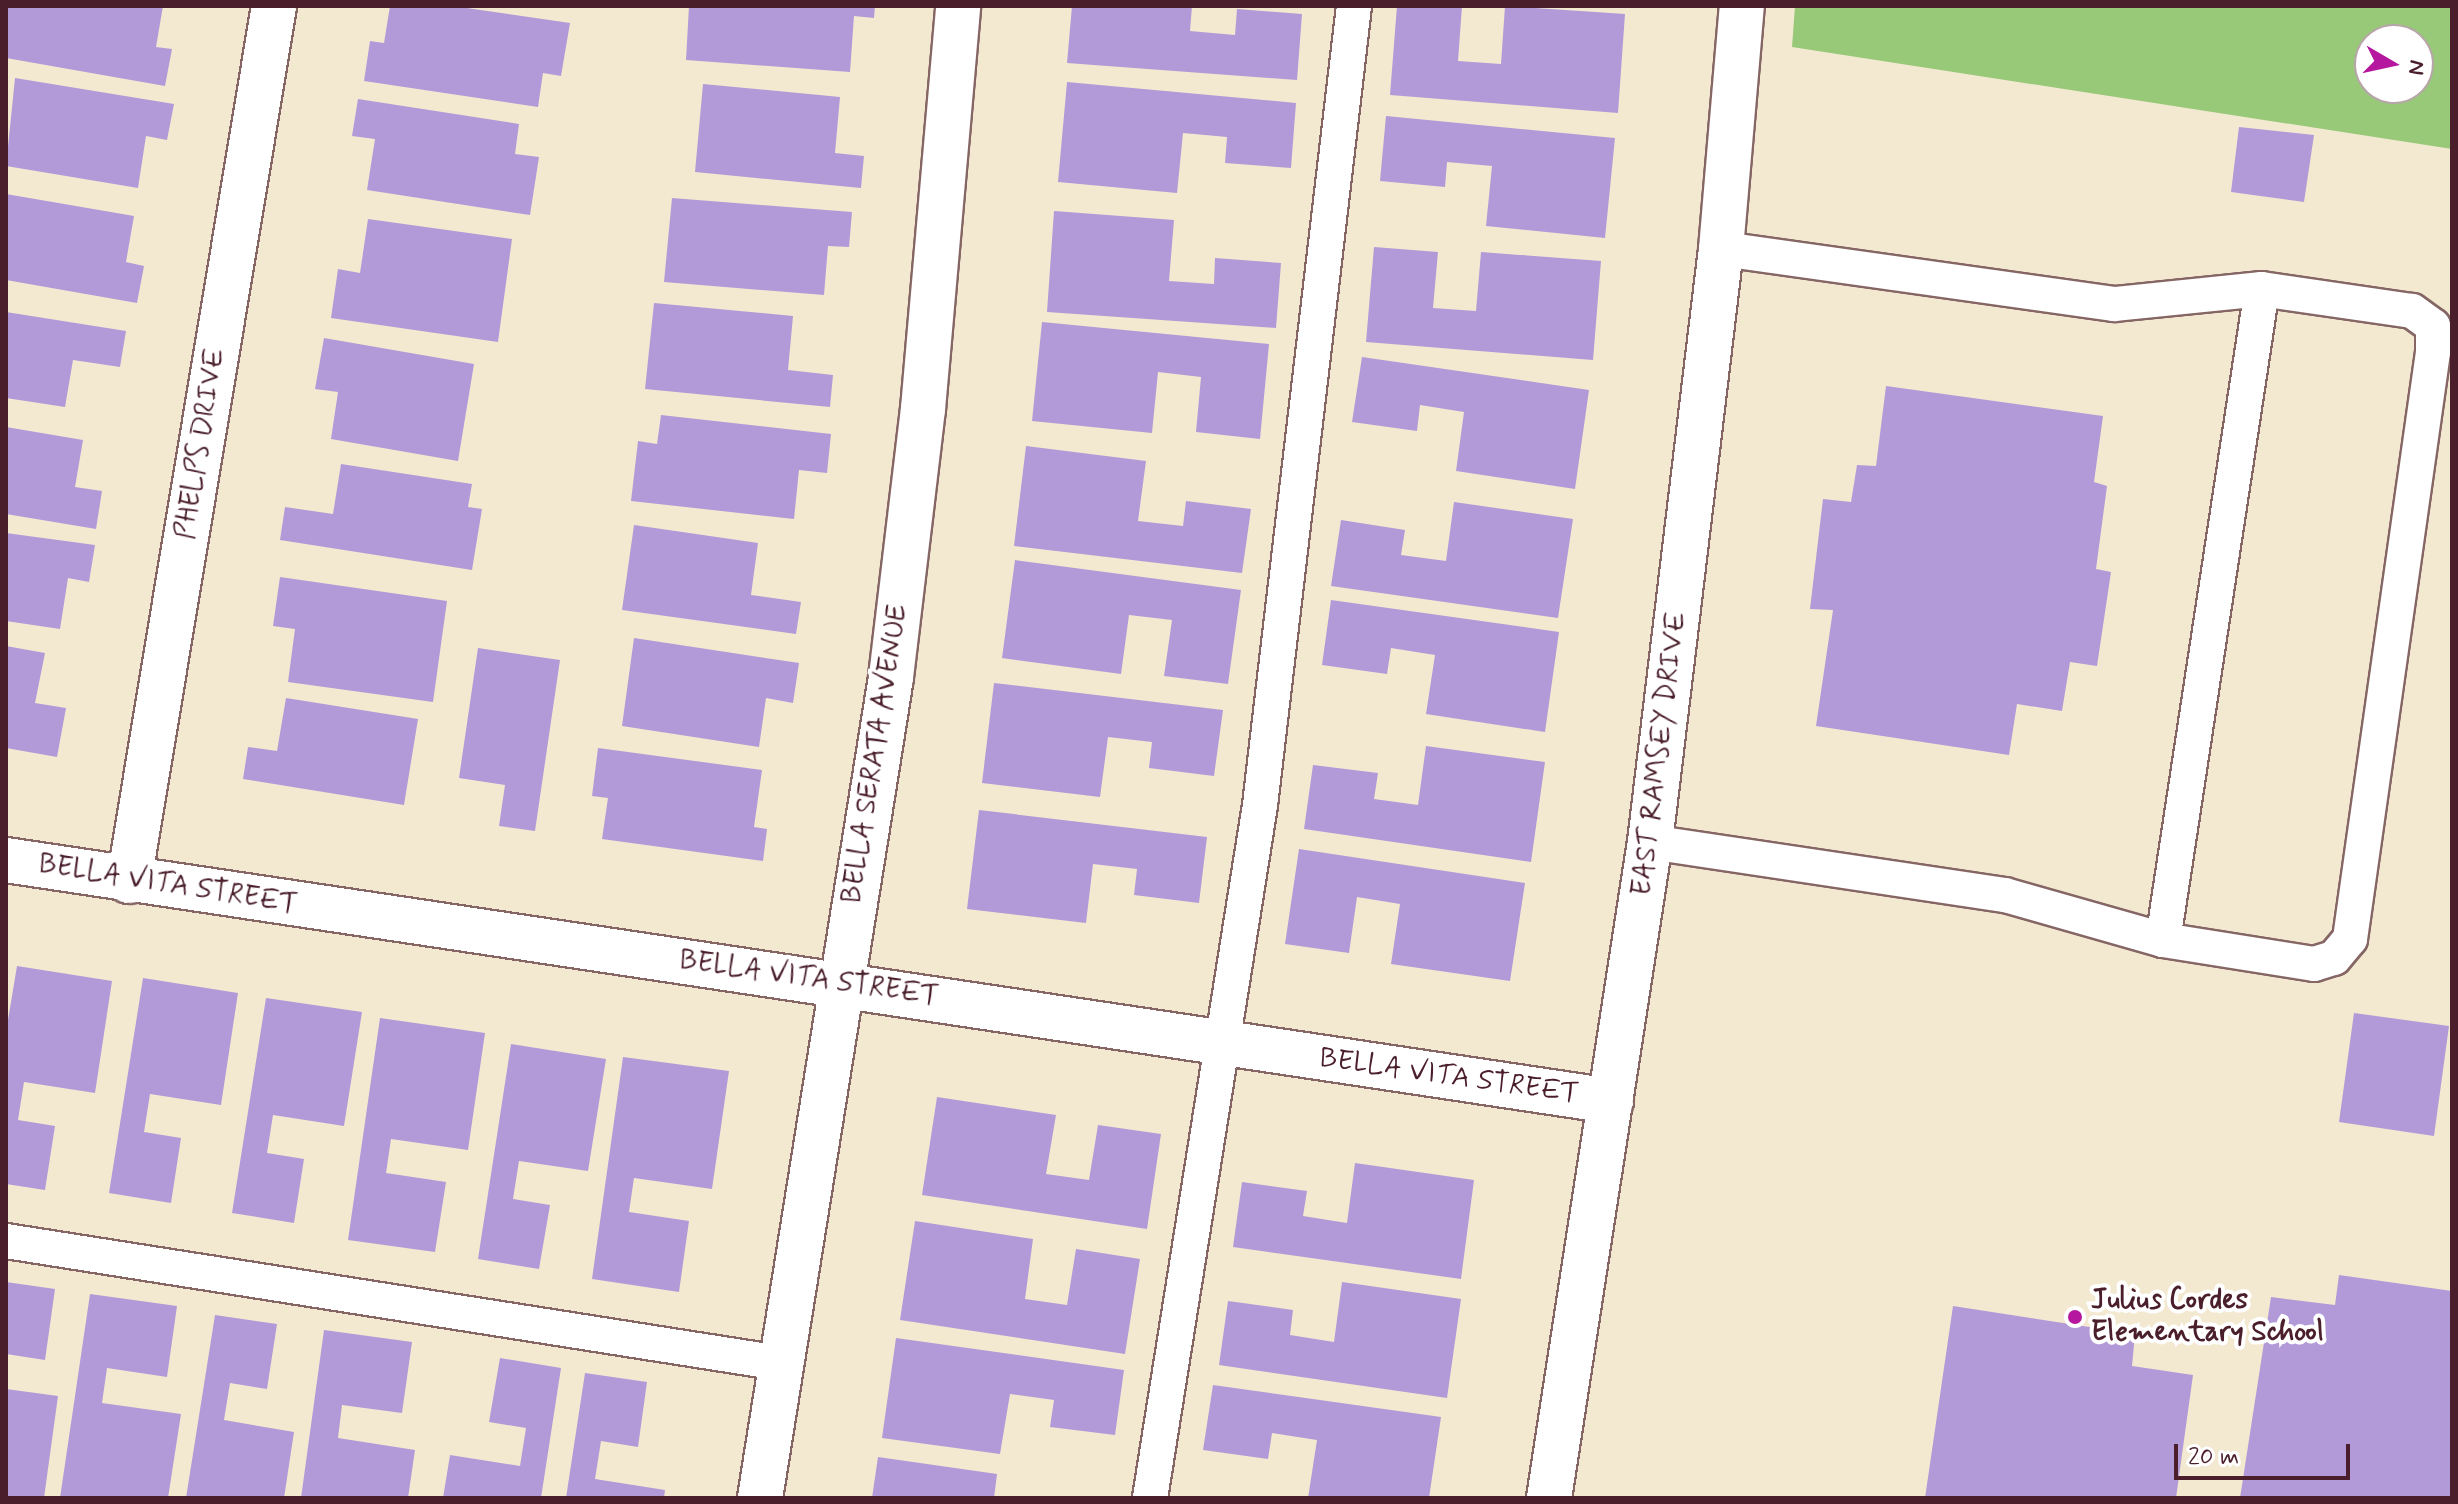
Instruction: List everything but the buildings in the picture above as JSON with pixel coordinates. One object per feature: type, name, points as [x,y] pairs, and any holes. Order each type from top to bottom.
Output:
[{"type":"street","name":"PHELPS DRIVE","points":[[129,881],[274,6]]},
{"type":"street","name":"BELLA SERATA AVENUE","points":[[760,1498],[839,983],[893,661],[923,409],[958,6]]},
{"type":"street","name":"EAST RAMSEY DRIVE","points":[[1549,1498],[1650,842],[1721,249],[1742,6]]},
{"type":"street","name":"BELLA VITA STREET","points":[[6,860],[129,881],[839,983],[1611,1101]]},
{"type":"lane","points":[[1150,1498],[1224,1043],[1318,347],[1354,6]]},
{"type":"lane","points":[[1650,842],[2005,895],[2163,940],[2314,964],[2334,958],[2350,939],[2433,326],[2412,311],[2262,289],[2114,304],[1721,249]]},
{"type":"lane","points":[[2163,940],[2262,289]]},
{"type":"lane","points":[[6,1241],[780,1363]]},
{"type":"green space","points":[[1795,6],[2452,6],[2452,149],[1792,47]]},
{"type":"place","name":"Julius Cordes Elementary School","points":[[2075,1317]]}]
